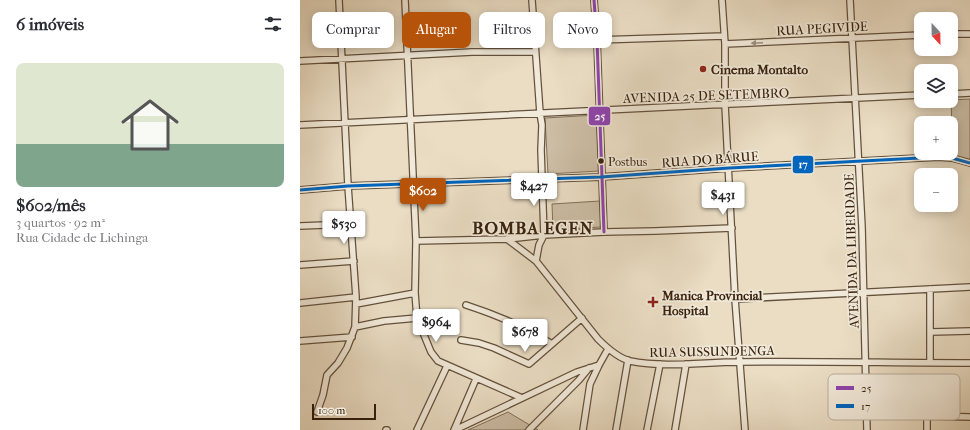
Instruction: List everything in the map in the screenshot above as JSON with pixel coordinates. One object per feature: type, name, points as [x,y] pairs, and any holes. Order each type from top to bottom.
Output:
[{"type":"street","points":[[317,412],[323,395],[327,376],[347,348],[355,326],[356,300],[348,186],[339,0]]},
{"type":"street","points":[[405,0],[416,241],[416,318],[433,356],[438,361],[522,398]]},
{"type":"street","points":[[532,0],[542,125],[541,150],[544,235],[539,245],[536,261]]},
{"type":"street","points":[[594,0],[595,12]]},
{"type":"street","points":[[722,0],[725,44],[725,105],[735,299],[745,430]]},
{"type":"street","name":"AVENIDA DA LIBERDADE","points":[[850,0],[859,162],[866,374]]},
{"type":"street","points":[[958,34],[970,34]]},
{"type":"street","name":"RUA PEGIVIDE","points":[[725,44],[914,35]]},
{"type":"street","points":[[612,40],[724,36]]},
{"type":"street","points":[[597,48],[604,232]]},
{"type":"street","points":[[300,61],[472,52],[535,52]]},
{"type":"street","points":[[958,94],[970,93]]},
{"type":"street","name":"AVENIDA 25 DE SETEMBRO","points":[[300,125],[914,96]]},
{"type":"street","name":"RUA DO BÁRUE","points":[[300,190],[348,186],[601,177],[729,168],[938,157],[952,158],[970,163]]},
{"type":"street","points":[[300,226],[351,224]]},
{"type":"street","points":[[416,241],[507,238],[604,232],[656,232],[732,228]]},
{"type":"street","name":"RUA SUSSUNDENGA","points":[[507,238],[536,261],[598,339],[608,349],[628,360],[660,364],[739,362],[970,363]]},
{"type":"street","points":[[300,265],[354,260]]},
{"type":"street","points":[[735,299],[970,287]]},
{"type":"street","points":[[930,289],[930,363]]},
{"type":"street","points":[[300,303],[356,300],[415,293]]},
{"type":"street","points":[[466,305],[509,321],[531,331],[552,344]]},
{"type":"street","points":[[355,326],[416,318]]},
{"type":"street","points":[[461,340],[479,343],[494,348],[527,364],[532,362],[582,318]]},
{"type":"street","points":[[931,332],[970,331]]},
{"type":"street","points":[[300,341],[352,337]]},
{"type":"street","points":[[583,430],[590,384],[608,349]]},
{"type":"street","points":[[616,430],[628,360]]},
{"type":"street","points":[[647,430],[660,364]]},
{"type":"street","points":[[675,430],[686,364]]},
{"type":"street","points":[[455,430],[577,372],[599,365]]},
{"type":"street","points":[[417,430],[447,366]]},
{"type":"street","points":[[529,430],[580,380],[589,368]]},
{"type":"street","points":[[455,430],[476,379]]},
{"type":"street","points":[[960,417],[970,417]]},
{"type":"street","points":[[927,430],[928,420]]},
{"type":"shaded area","points":[[970,99],[970,160],[958,157],[958,116],[952,116],[951,108],[958,108],[958,100]]},
{"type":"shaded area","points":[[596,115],[599,171],[548,174],[545,118]]},
{"type":"shaded area","points":[[600,201],[601,227],[553,230],[552,204]]},
{"type":"shaded area","points":[[508,412],[538,430],[468,430]]},
{"type":"transit line","name":"25","points":[[594,0],[597,40],[604,232]]},
{"type":"transit line","name":"17","points":[[300,190],[348,186],[601,177],[729,168],[939,157],[952,158],[970,163]]},
{"type":"place","name":"Cinema Montalto","points":[[703,69]]},
{"type":"place","name":"Postbus","points":[[601,161]]},
{"type":"place","name":"Manica Provincial Hospital","points":[[653,302]]},
{"type":"district","name":"BOMBA EGEN","points":[[533,228]]}]
